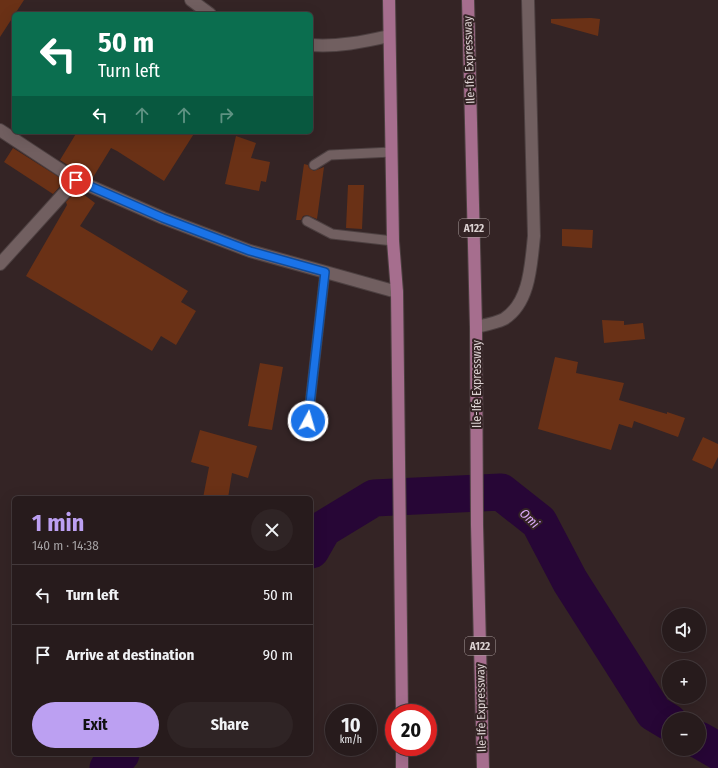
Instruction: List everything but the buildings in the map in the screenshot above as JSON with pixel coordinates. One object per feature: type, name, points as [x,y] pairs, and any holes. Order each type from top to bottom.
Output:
[{"type":"highway","points":[[388,0],[393,242],[397,292],[402,704]]},
{"type":"highway","name":"Ile-Ife Expressway","points":[[468,0],[476,327],[477,525],[483,768]]},
{"type":"highway","points":[[402,756],[402,768]]},
{"type":"street","points":[[191,0],[207,12]]},
{"type":"street","points":[[476,327],[503,319],[518,306],[530,275],[534,236],[528,0]]},
{"type":"street","points":[[313,45],[323,46],[359,43],[389,36]]},
{"type":"street","points":[[0,130],[76,180],[163,218],[250,251],[397,292]]},
{"type":"street","points":[[0,264],[76,180]]},
{"type":"lane","points":[[314,165],[330,155],[392,152]]},
{"type":"lane","points":[[307,221],[332,234],[393,242]]},
{"type":"lane","points":[[308,421],[325,272]]},
{"type":"waterway","name":"Omi","points":[[313,546],[323,529],[374,498],[501,492],[539,522],[570,581],[654,713],[662,718]]},
{"type":"waterway","name":"Omi","points":[[706,744],[718,751]]},
{"type":"waterway","name":"Omi","points":[[108,768],[119,756]]},
{"type":"route","points":[[76,180],[163,218],[250,251],[325,272],[308,421]]}]
